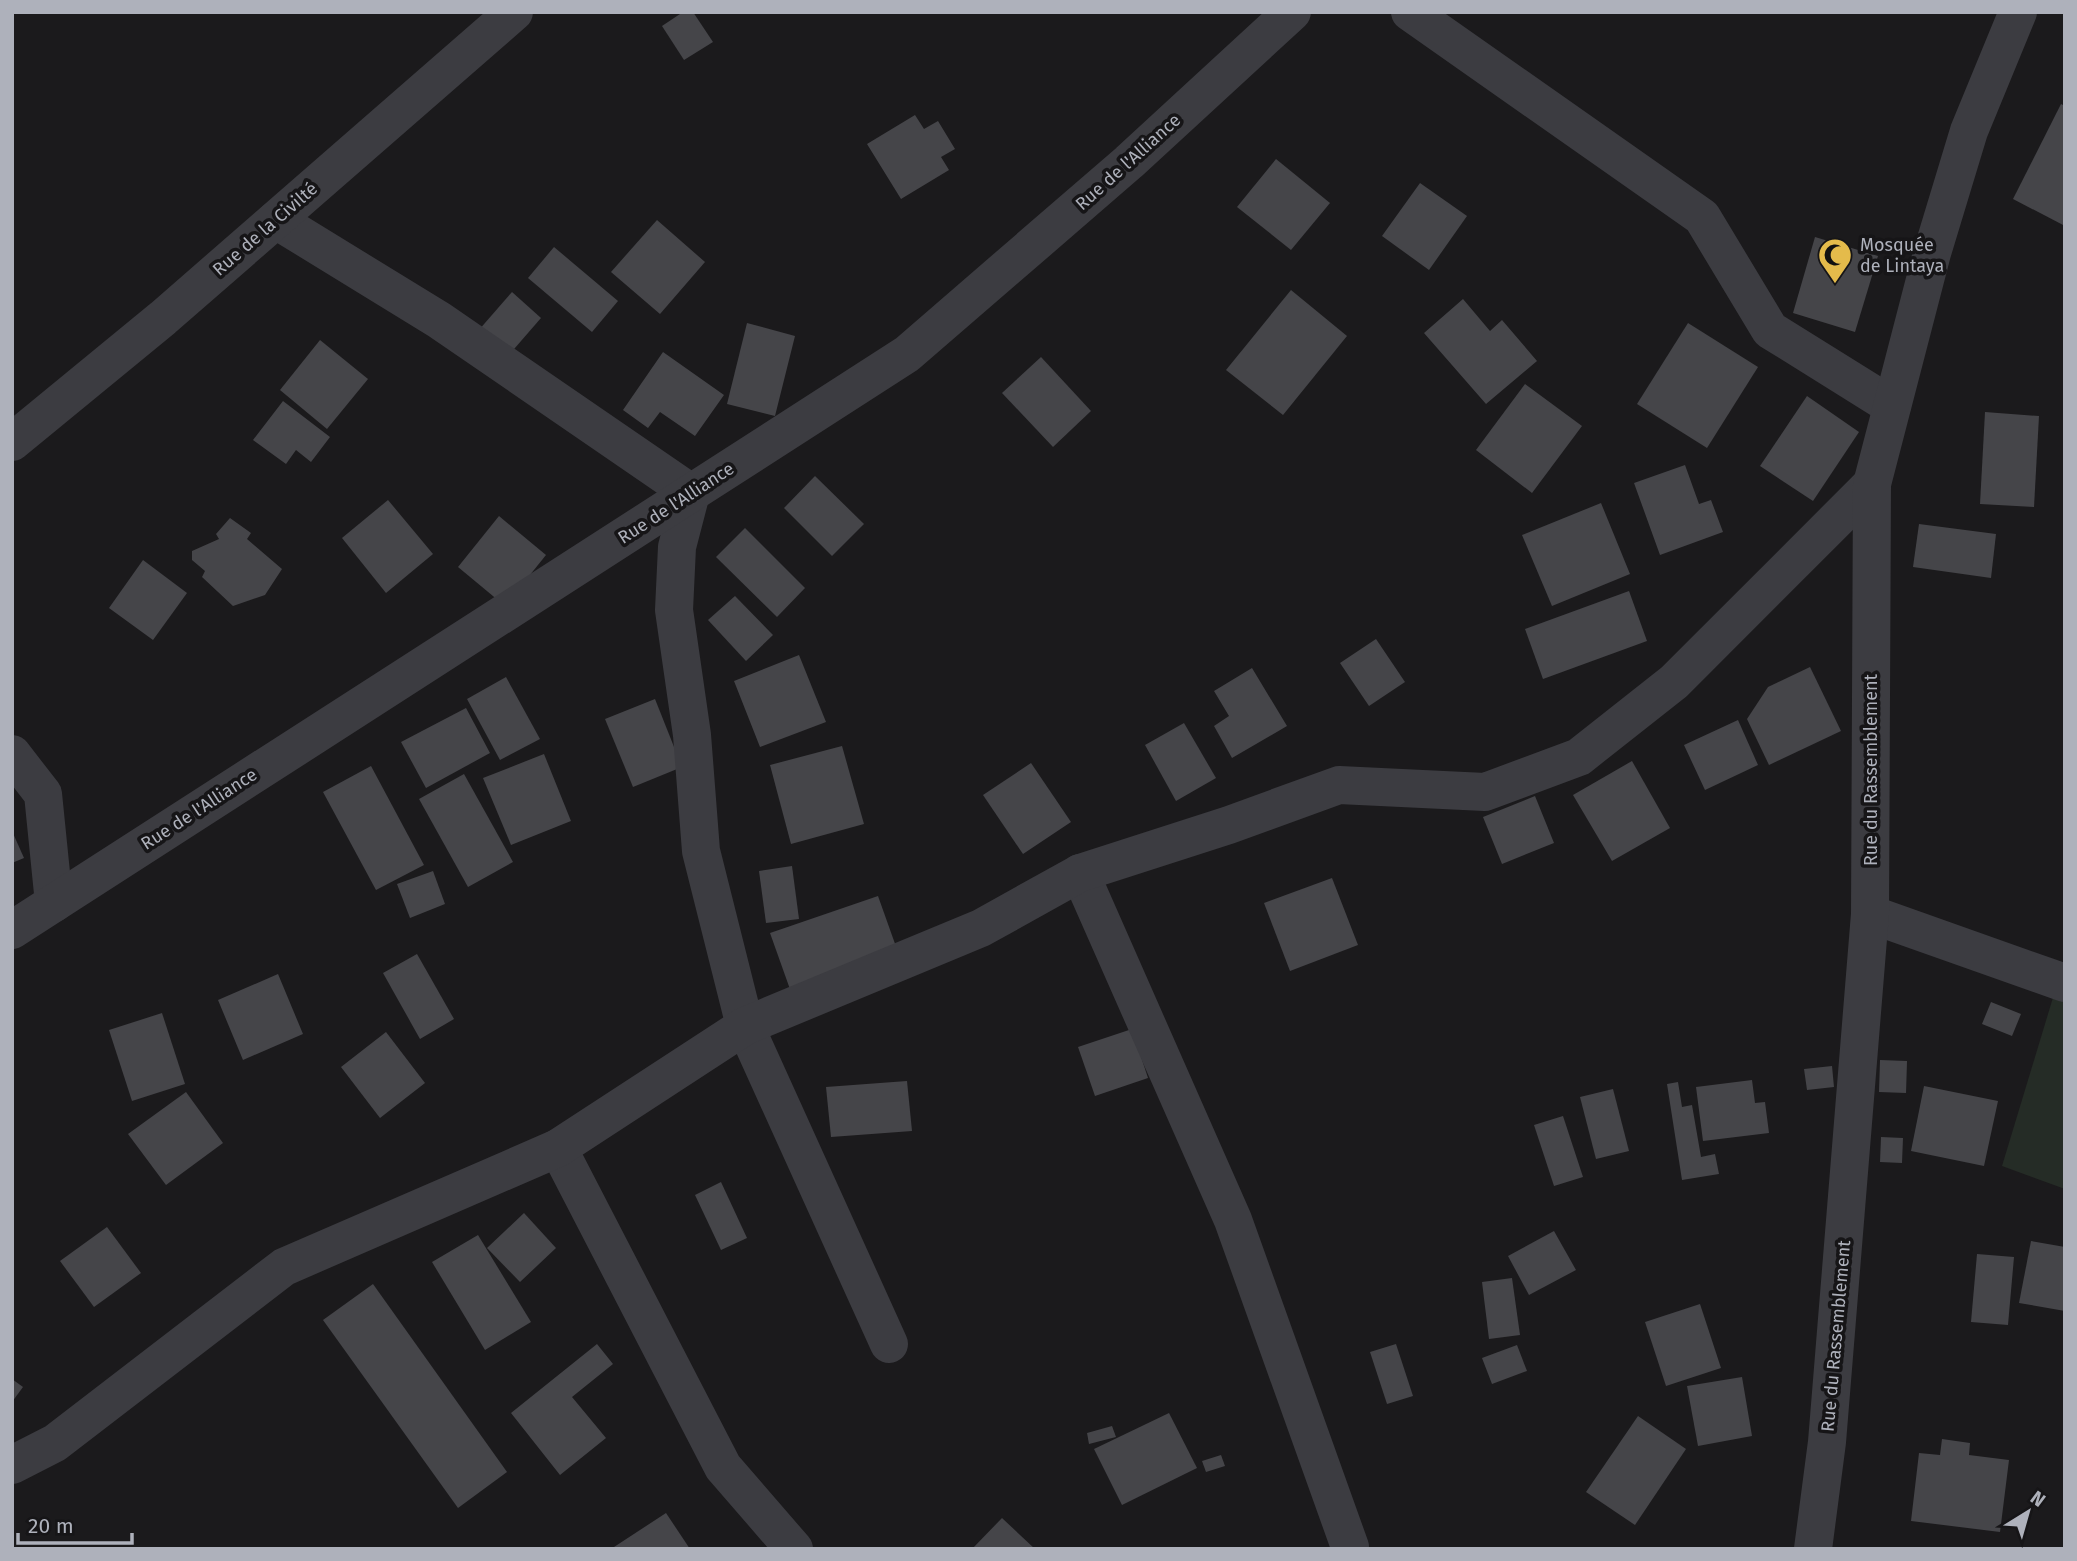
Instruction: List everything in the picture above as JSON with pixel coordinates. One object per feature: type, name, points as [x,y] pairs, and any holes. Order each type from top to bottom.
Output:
[{"type":"street","name":"Rue de la Civilté","points":[[12,442],[163,318],[514,12]]},
{"type":"street","name":"Rue de l'Alliance","points":[[12,930],[907,354],[1129,163],[1292,12]]},
{"type":"street","points":[[1410,12],[1702,217],[1770,330],[1892,407]]},
{"type":"street","name":"Rue du Rassemblement","points":[[1813,1549],[1827,1442],[1870,914],[1872,484],[1932,253],[1969,131],[2018,12]]},
{"type":"street","points":[[276,219],[439,320],[691,493],[677,547],[674,610],[692,736],[701,850],[744,1026],[889,1344]]},
{"type":"street","points":[[12,1465],[55,1443],[284,1267],[558,1148],[744,1026],[981,928],[1080,873],[1229,825],[1339,785],[1485,792],[1579,757],[1674,682],[1872,484]]},
{"type":"street","points":[[12,754],[43,794],[54,902]]},
{"type":"street","points":[[1080,873],[1233,1220],[1350,1547]]},
{"type":"street","points":[[1870,914],[2065,983]]},
{"type":"street","points":[[558,1148],[723,1467],[794,1549]]},
{"type":"shaded area","points":[[2058,981],[2065,985],[2065,1189],[2002,1166]]},
{"type":"building","points":[[683,12],[693,12],[713,42],[684,60],[662,26]]},
{"type":"building","points":[[2061,104],[2065,106],[2065,226],[2013,199]]},
{"type":"building","points":[[915,115],[924,129],[938,121],[955,149],[941,157],[949,170],[901,199],[867,144]]},
{"type":"building","points":[[1276,159],[1330,203],[1291,250],[1237,207]]},
{"type":"building","points":[[1420,183],[1467,216],[1429,270],[1382,236]]},
{"type":"building","points":[[657,220],[705,262],[660,314],[611,272]]},
{"type":"building","name":"Mosquée de Lintaya","points":[[1815,237],[1878,256],[1855,332],[1793,313]]},
{"type":"building","points":[[554,247],[618,301],[592,332],[528,278]]},
{"type":"building","points":[[1291,290],[1347,336],[1283,415],[1226,370]]},
{"type":"building","points":[[512,292],[541,318],[508,356],[478,331]]},
{"type":"building","points":[[1463,299],[1490,331],[1502,320],[1537,361],[1486,404],[1424,333]]},
{"type":"building","points":[[747,323],[795,336],[775,416],[727,404]]},
{"type":"building","points":[[1688,323],[1758,367],[1707,448],[1637,404]]},
{"type":"building","points":[[320,340],[368,379],[327,429],[280,390]]},
{"type":"building","points":[[663,352],[724,395],[695,436],[660,412],[648,428],[623,410]]},
{"type":"building","points":[[1041,357],[1091,411],[1053,447],[1002,393]]},
{"type":"building","points":[[1525,384],[1582,426],[1532,493],[1476,450]]},
{"type":"building","points":[[1807,396],[1859,432],[1813,501],[1760,466]]},
{"type":"building","points":[[283,401],[330,437],[311,462],[296,450],[286,464],[253,440]]},
{"type":"building","points":[[1985,412],[2039,416],[2034,507],[1980,504]]},
{"type":"building","points":[[1685,465],[1699,504],[1711,500],[1723,532],[1660,555],[1634,483]]},
{"type":"building","points":[[815,476],[864,524],[832,556],[784,508]]},
{"type":"building","points":[[388,500],[433,554],[386,593],[342,538]]},
{"type":"building","points":[[1601,503],[1630,574],[1552,606],[1522,535]]},
{"type":"building","points":[[499,516],[546,555],[505,606],[458,567]]},
{"type":"building","points":[[230,518],[251,533],[247,539],[282,569],[265,595],[233,606],[202,577],[205,571],[192,560],[192,551],[219,539],[216,534]]},
{"type":"building","points":[[1919,524],[1996,534],[1991,578],[1913,567]]},
{"type":"building","points":[[745,528],[805,588],[777,617],[716,557]]},
{"type":"building","points":[[143,560],[187,593],[153,640],[109,608]]},
{"type":"building","points":[[1629,591],[1647,641],[1543,679],[1525,629]]},
{"type":"building","points":[[735,596],[773,635],[746,661],[708,620]]},
{"type":"building","points":[[1376,639],[1405,682],[1369,706],[1340,663]]},
{"type":"building","points":[[799,655],[826,722],[760,747],[734,681]]},
{"type":"building","points":[[1810,667],[1841,731],[1769,765],[1747,719],[1768,687]]},
{"type":"building","points":[[1252,668],[1287,726],[1232,758],[1214,726],[1229,716],[1214,691]]},
{"type":"building","points":[[506,677],[540,739],[500,760],[467,699]]},
{"type":"building","points":[[655,699],[682,767],[633,787],[605,719]]},
{"type":"building","points":[[466,708],[490,753],[426,788],[401,742]]},
{"type":"building","points":[[1738,720],[1758,765],[1705,790],[1684,745]]},
{"type":"building","points":[[1184,723],[1216,778],[1176,801],[1145,745]]},
{"type":"building","points":[[842,746],[864,824],[791,844],[770,765]]},
{"type":"building","points":[[544,754],[571,821],[511,845],[483,778]]},
{"type":"building","points":[[1632,761],[1670,828],[1612,861],[1573,795]]},
{"type":"building","points":[[1031,763],[1071,822],[1023,854],[983,795]]},
{"type":"building","points":[[371,766],[424,865],[376,890],[323,792]]},
{"type":"building","points":[[464,774],[513,862],[468,887],[419,799]]},
{"type":"building","points":[[1535,796],[1554,843],[1502,864],[1483,817]]},
{"type":"building","points":[[12,831],[24,858],[12,863]]},
{"type":"building","points":[[792,866],[799,919],[766,923],[759,871]]},
{"type":"building","points":[[433,871],[445,904],[410,918],[397,884]]},
{"type":"building","points":[[1332,878],[1358,945],[1290,971],[1264,903]]},
{"type":"building","points":[[878,896],[899,955],[791,992],[770,933]]},
{"type":"building","points":[[417,954],[454,1019],[420,1039],[383,973]]},
{"type":"building","points":[[278,974],[303,1034],[243,1060],[218,1000]]},
{"type":"building","points":[[1991,1002],[2021,1014],[2012,1036],[1982,1024]]},
{"type":"building","points":[[162,1013],[185,1084],[132,1101],[109,1030]]},
{"type":"building","points":[[1132,1029],[1148,1078],[1095,1096],[1078,1047]]},
{"type":"building","points":[[386,1032],[425,1083],[380,1118],[341,1067]]},
{"type":"building","points":[[1880,1060],[1907,1061],[1906,1093],[1879,1092]]},
{"type":"building","points":[[1832,1066],[1834,1087],[1807,1090],[1804,1069]]},
{"type":"building","points":[[1752,1080],[1755,1103],[1765,1102],[1769,1133],[1703,1141],[1696,1087]]},
{"type":"building","points":[[907,1081],[912,1131],[831,1137],[826,1087]]},
{"type":"building","points":[[1678,1082],[1682,1107],[1692,1105],[1701,1157],[1715,1154],[1719,1174],[1682,1180],[1667,1084]]},
{"type":"building","points":[[1924,1086],[1998,1101],[1984,1166],[1911,1151]]},
{"type":"building","points":[[1613,1089],[1629,1151],[1596,1159],[1580,1097]]},
{"type":"building","points":[[186,1092],[223,1143],[166,1185],[128,1134]]},
{"type":"building","points":[[1563,1116],[1583,1177],[1554,1186],[1534,1125]]},
{"type":"building","points":[[1881,1137],[1903,1138],[1902,1163],[1880,1162]]},
{"type":"building","points":[[721,1182],[747,1238],[721,1250],[695,1195]]},
{"type":"building","points":[[524,1213],[556,1248],[520,1282],[487,1248]]},
{"type":"building","points":[[107,1227],[141,1273],[94,1307],[60,1261]]},
{"type":"building","points":[[1554,1231],[1576,1270],[1529,1295],[1508,1256]]},
{"type":"building","points":[[478,1235],[531,1322],[485,1350],[432,1262]]},
{"type":"building","points":[[2031,1241],[2065,1247],[2065,1311],[2019,1303]]},
{"type":"building","points":[[1977,1254],[2014,1257],[2008,1325],[1971,1322]]},
{"type":"building","points":[[1512,1278],[1520,1335],[1489,1339],[1482,1282]]},
{"type":"building","points":[[373,1284],[507,1472],[458,1508],[323,1320]]},
{"type":"building","points":[[1700,1304],[1721,1368],[1666,1386],[1645,1322]]},
{"type":"building","points":[[597,1344],[613,1364],[572,1397],[606,1438],[560,1475],[511,1413]]},
{"type":"building","points":[[1396,1344],[1413,1396],[1387,1404],[1370,1352]]},
{"type":"building","points":[[1517,1345],[1527,1371],[1492,1384],[1482,1358]]},
{"type":"building","points":[[1742,1377],[1752,1436],[1698,1446],[1687,1386]]},
{"type":"building","points":[[12,1379],[23,1387],[12,1402]]},
{"type":"building","points":[[1169,1413],[1197,1468],[1122,1505],[1094,1449]]},
{"type":"building","points":[[1638,1416],[1686,1449],[1635,1525],[1586,1492]]},
{"type":"building","points":[[1112,1426],[1116,1437],[1089,1444],[1087,1433]]},
{"type":"building","points":[[1942,1439],[1970,1443],[1969,1455],[2009,1460],[2000,1532],[1911,1521],[1919,1453],[1940,1455]]},
{"type":"building","points":[[1221,1455],[1225,1466],[1206,1472],[1202,1461]]},
{"type":"building","points":[[666,1513],[690,1549],[615,1549],[614,1547]]},
{"type":"building","points":[[1002,1518],[1035,1549],[972,1549]]},
{"type":"place","name":"Mosquée de Lintaya","points":[[1835,285]]}]
